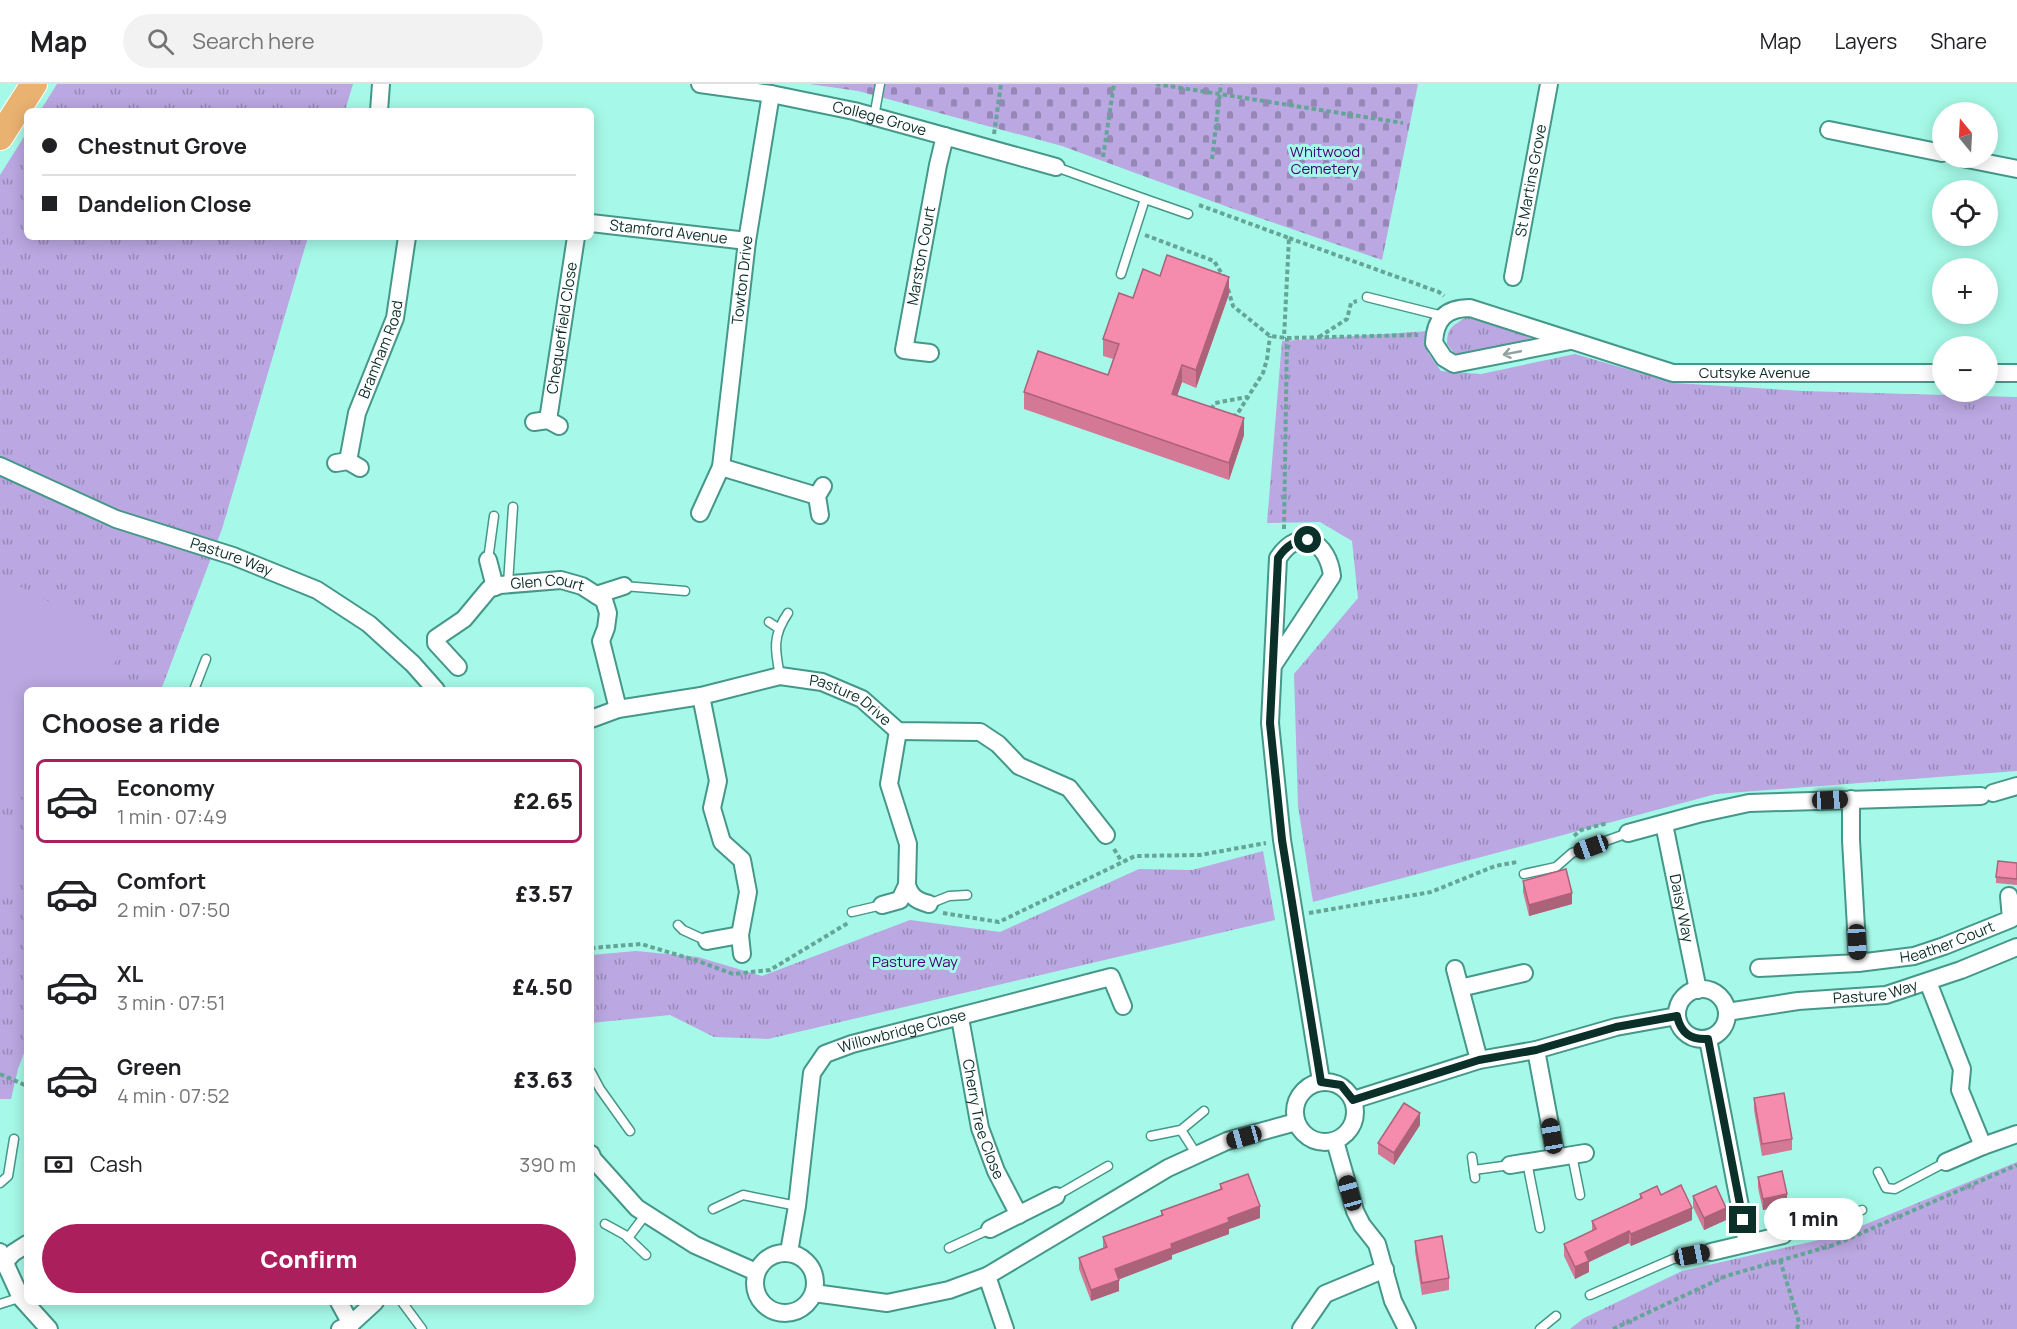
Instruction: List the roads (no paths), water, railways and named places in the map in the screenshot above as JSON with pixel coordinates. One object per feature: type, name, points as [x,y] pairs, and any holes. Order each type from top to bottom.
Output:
[{"type":"main road","points":[[0,137],[34,84]]},
{"type":"street","points":[[379,108],[381,84]]},
{"type":"street","name":"College Grove","points":[[700,84],[771,94],[874,117],[1056,167]]},
{"type":"street","name":"St Martins Grove","points":[[1513,277],[1549,84]]},
{"type":"street","name":"Towton Drive","points":[[700,513],[721,467],[747,241],[771,94]]},
{"type":"street","points":[[1829,130],[1932,151]]},
{"type":"street","name":"Marston Court","points":[[930,353],[904,350],[945,136]]},
{"type":"street","points":[[1998,165],[2017,169]]},
{"type":"street","name":"Stamford Avenue","points":[[594,223],[747,241]]},
{"type":"street","name":"Bramham Road","points":[[348,464],[357,413],[394,318],[407,240]]},
{"type":"street","name":"Chequerfield Close","points":[[547,423],[576,240]]},
{"type":"street","name":"Cutsyke Avenue","points":[[1570,341],[1454,364],[1438,351],[1434,343],[1434,335],[1443,316],[1458,308],[1470,308],[1673,373],[1932,374]]},
{"type":"street","points":[[1998,373],[2017,373]]},
{"type":"street","name":"Pasture Way","points":[[0,466],[116,519],[233,556],[317,590],[369,624],[413,664],[433,687]]},
{"type":"street","points":[[721,467],[820,491],[820,515]]},
{"type":"street","points":[[1274,664],[1332,576],[1325,554],[1317,543],[1308,540],[1302,540],[1283,551],[1278,558],[1270,723],[1282,840],[1321,1082]]},
{"type":"street","name":"Glen Court","points":[[488,560],[502,585]]},
{"type":"street","name":"Glen Court","points":[[458,667],[436,643],[436,638],[464,619],[489,590],[502,585],[561,580],[582,586],[604,600],[608,613],[601,641],[618,709]]},
{"type":"street","name":"Glen Court","points":[[596,595],[624,586]]},
{"type":"street","name":"Pasture Drive","points":[[594,718],[618,709],[701,696],[780,676],[822,682],[862,699],[898,731],[980,732],[998,744],[1019,766],[1069,788],[1106,835]]},
{"type":"street","points":[[701,696],[718,781],[712,808],[722,843],[742,860],[748,892],[740,935],[742,954]]},
{"type":"street","points":[[898,731],[888,784],[908,844],[908,885],[912,896],[920,902],[929,904]]},
{"type":"street","points":[[1628,833],[1749,803],[1987,794],[2017,786]]},
{"type":"street","points":[[1851,799],[1858,963]]},
{"type":"street","name":"Daisy Way","points":[[1664,824],[1698,990]]},
{"type":"street","points":[[882,905],[900,900],[908,885]]},
{"type":"street","name":"Heather Court","points":[[1759,968],[1858,963],[1914,956],[2011,919],[2010,896]]},
{"type":"street","points":[[707,941],[740,935]]},
{"type":"street","name":"Pasture Way","points":[[1727,1012],[1798,1001],[1886,995],[1928,982],[2017,947]]},
{"type":"street","points":[[1455,969],[1479,1060]]},
{"type":"street","points":[[1460,988],[1524,973]]},
{"type":"street","name":"Willowbridge Close","points":[[789,1252],[797,1206],[812,1073],[825,1054],[852,1044],[960,1018],[1111,977],[1123,1006]]},
{"type":"street","points":[[1928,982],[1962,1069],[1960,1090],[1983,1146]]},
{"type":"street","points":[[1705,989],[1720,997],[1727,1012],[1725,1024],[1720,1032],[1708,1039],[1700,1040],[1685,1034],[1677,1016],[1678,1007],[1684,996],[1698,990],[1705,989]]},
{"type":"street","points":[[1353,1100],[1479,1060],[1536,1050],[1616,1027],[1677,1016]]},
{"type":"street","name":"Cherry Tree Close","points":[[960,1018],[980,1128],[996,1171],[1019,1215]]},
{"type":"street","points":[[1708,1039],[1747,1243]]},
{"type":"street","points":[[1518,1163],[1571,1155],[1536,1050]]},
{"type":"street","points":[[1321,1082],[1341,1085],[1353,1100],[1355,1107],[1355,1118],[1351,1128],[1335,1141],[1317,1141],[1308,1137],[1296,1122],[1298,1097],[1305,1089],[1321,1082]]},
{"type":"street","points":[[814,1293],[887,1303],[949,1290],[987,1276],[1168,1168],[1227,1141],[1296,1122]]},
{"type":"street","points":[[1946,1162],[2017,1134]]},
{"type":"street","points":[[1335,1141],[1355,1211],[1362,1225],[1377,1244],[1393,1300],[1407,1329]]},
{"type":"street","points":[[594,1163],[646,1214],[695,1245],[756,1272]]},
{"type":"street","points":[[990,1229],[1056,1196]]},
{"type":"street","points":[[1711,1252],[1783,1235]]},
{"type":"street","points":[[24,1246],[2,1257],[24,1295]]},
{"type":"street","points":[[789,1252],[806,1260],[811,1267],[815,1275],[814,1293],[801,1309],[792,1312],[781,1321],[759,1299],[755,1281],[756,1272],[766,1259],[789,1252]]},
{"type":"street","points":[[1301,1329],[1325,1294],[1385,1269]]},
{"type":"street","points":[[987,1276],[1005,1329]]},
{"type":"street","points":[[31,1305],[49,1329]]},
{"type":"street","points":[[340,1305],[345,1327],[371,1305]]},
{"type":"lane","points":[[874,117],[880,84]]},
{"type":"lane","points":[[1056,167],[1188,214]]},
{"type":"lane","points":[[1121,274],[1144,199]]},
{"type":"lane","points":[[1367,297],[1443,316]]},
{"type":"lane","points":[[502,585],[513,507]]},
{"type":"lane","points":[[488,560],[494,516]]},
{"type":"lane","points":[[624,586],[685,591]]},
{"type":"lane","points":[[780,676],[775,646],[778,628],[788,613]]},
{"type":"lane","points":[[769,622],[778,628]]},
{"type":"lane","points":[[195,687],[206,659]]},
{"type":"lane","points":[[1524,874],[1556,867],[1572,853],[1628,833]]},
{"type":"lane","points":[[929,904],[949,896],[967,895]]},
{"type":"lane","points":[[852,912],[882,905]]},
{"type":"lane","points":[[678,925],[683,930],[707,941]]},
{"type":"lane","points":[[594,1078],[630,1131]]},
{"type":"lane","points":[[1151,1136],[1180,1130],[1204,1111]]},
{"type":"lane","points":[[1180,1130],[1197,1155]]},
{"type":"lane","points":[[0,1183],[8,1176],[14,1139]]},
{"type":"lane","points":[[1571,1155],[1580,1195]]},
{"type":"lane","points":[[1472,1157],[1475,1174],[1518,1163],[1540,1228]]},
{"type":"lane","points":[[1878,1172],[1886,1188],[1895,1189],[1946,1162]]},
{"type":"lane","points":[[1056,1196],[1108,1166]]},
{"type":"lane","points":[[713,1209],[743,1195],[797,1206]]},
{"type":"lane","points":[[1783,1235],[1815,1229],[1862,1210]]},
{"type":"lane","points":[[628,1238],[646,1214]]},
{"type":"lane","points":[[605,1224],[628,1238],[646,1255]]},
{"type":"lane","points":[[950,1248],[990,1229]]},
{"type":"lane","points":[[1590,1294],[1673,1259],[1711,1252]]},
{"type":"lane","points":[[0,1304],[24,1295]]},
{"type":"lane","points":[[404,1305],[422,1329]]},
{"type":"lane","points":[[1539,1329],[1556,1316]]},
{"type":"park label","name":"Whitwood Cemetery","points":[[1325,160]]}]
